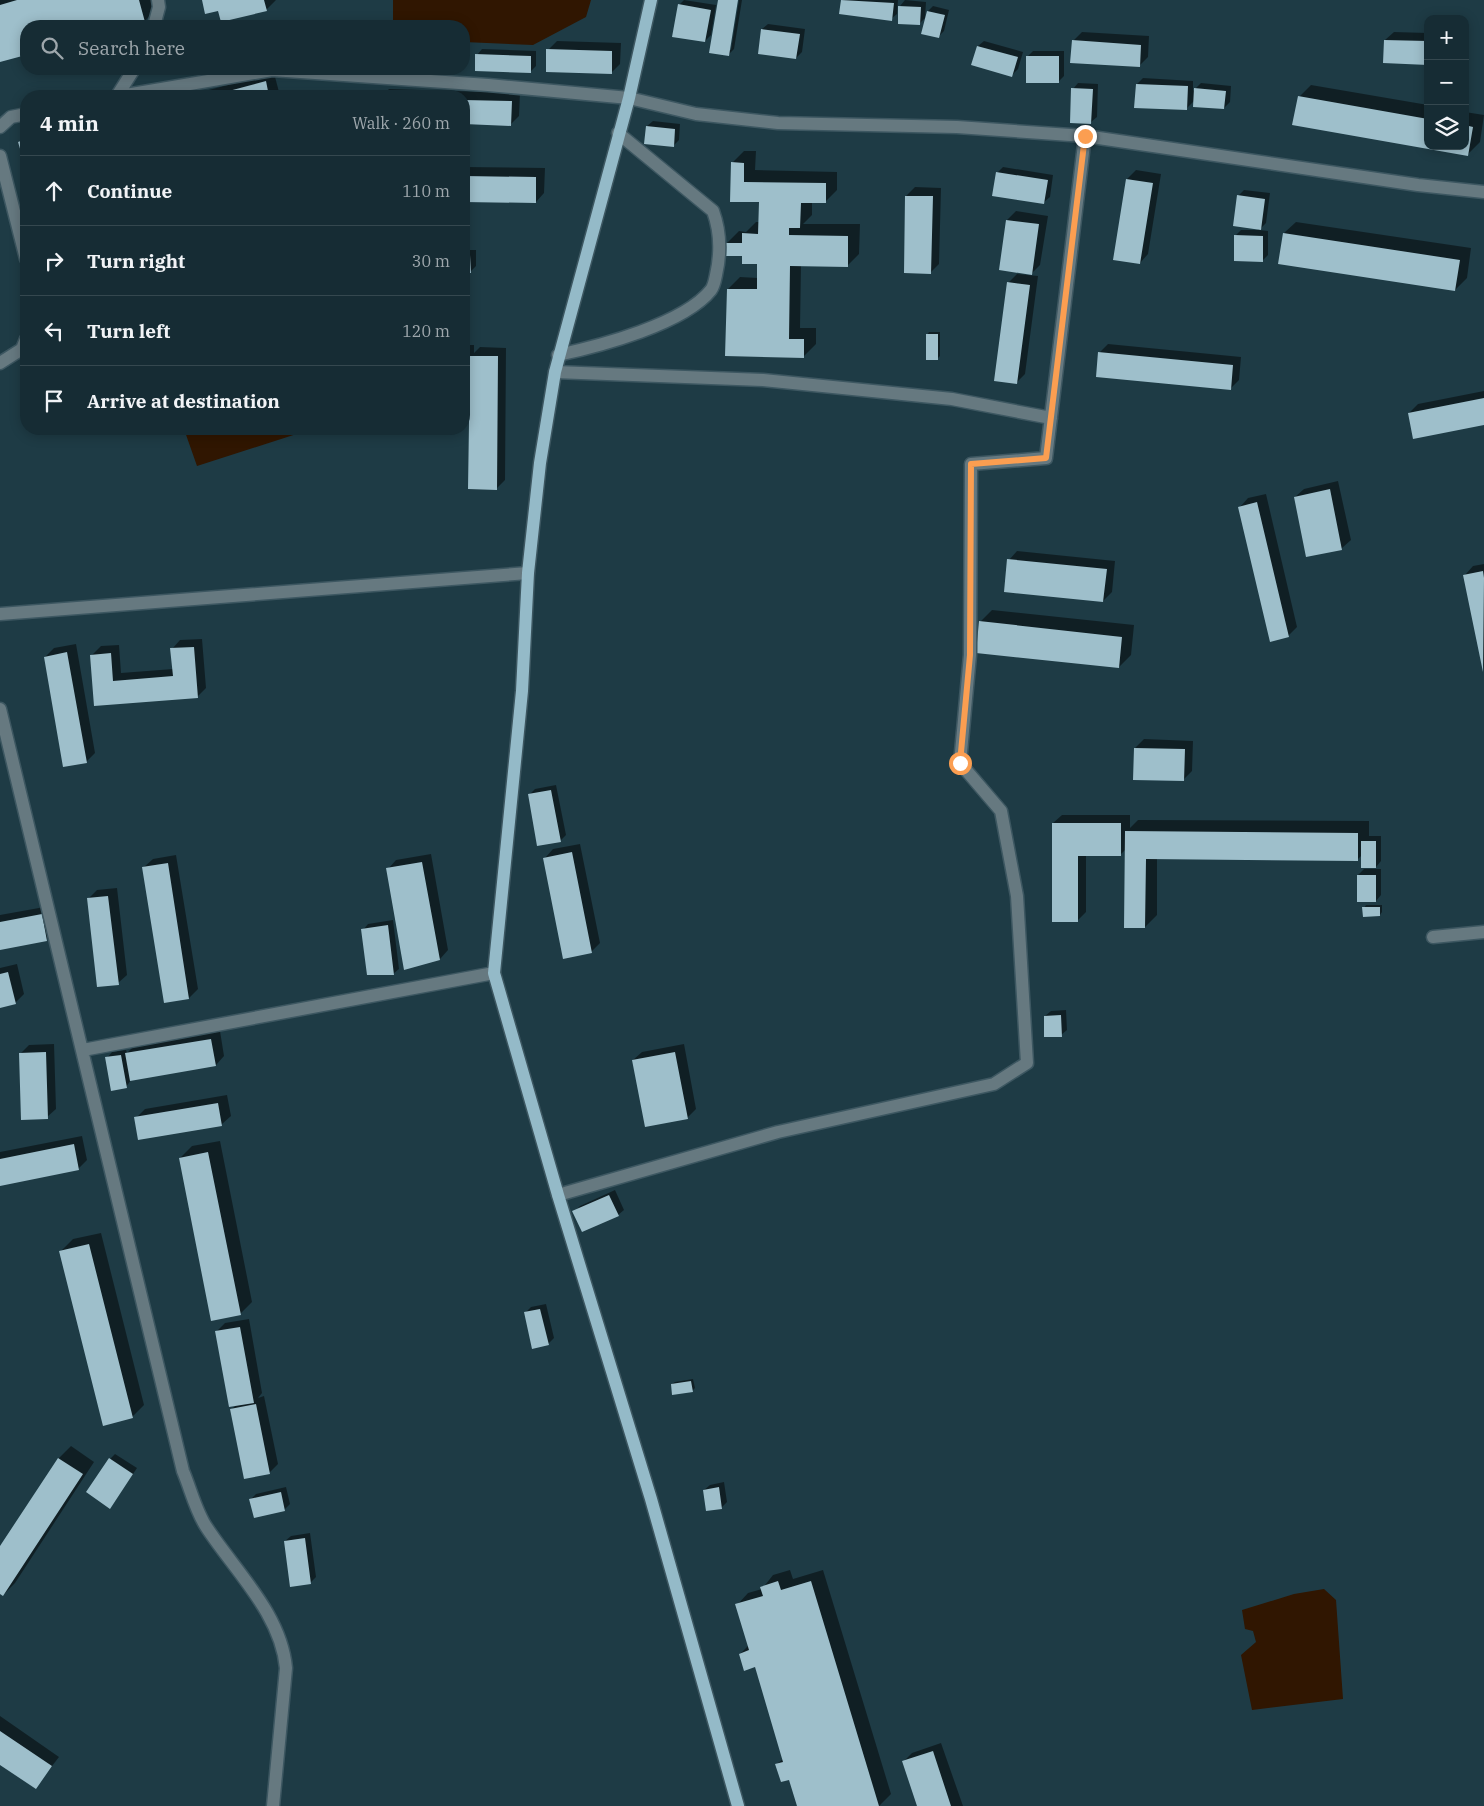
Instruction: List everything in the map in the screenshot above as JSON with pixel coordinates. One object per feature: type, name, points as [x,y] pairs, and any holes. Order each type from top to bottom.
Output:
[{"type":"main road","points":[[651,0],[629,98],[554,372],[540,463],[528,573],[522,691],[494,973],[558,1195],[651,1499],[738,1806]]},
{"type":"street","points":[[156,20],[159,7],[158,0]]},
{"type":"street","points":[[122,90],[130,75]]},
{"type":"street","points":[[154,90],[242,75]]},
{"type":"street","points":[[344,75],[488,85],[629,98],[696,114],[778,123],[957,127],[1085,136],[1418,185],[1484,192]]},
{"type":"street","points":[[0,127],[11,117],[20,115]]},
{"type":"street","points":[[558,355],[595,347],[639,332],[691,308],[713,288],[720,254],[718,225],[713,211],[618,133]]},
{"type":"street","points":[[558,1195],[778,1132],[994,1084],[1027,1063],[1017,896],[1001,811],[960,763],[970,655],[971,464],[1046,458],[1085,136]]},
{"type":"street","points":[[0,156],[20,235]]},
{"type":"street","points":[[0,363],[20,350]]},
{"type":"street","points":[[554,372],[772,381],[952,399],[1051,418]]},
{"type":"street","points":[[0,614],[528,573]]},
{"type":"street","points":[[0,709],[183,1472],[206,1526],[274,1624],[284,1649],[286,1668],[273,1806]]},
{"type":"street","points":[[1433,937],[1484,932]]},
{"type":"street","points":[[83,1050],[494,973]]},
{"type":"shaded area","points":[[393,0],[591,0],[586,17],[533,45],[470,42],[470,20],[393,20]]},
{"type":"shaded area","points":[[186,435],[293,435],[197,466]]},
{"type":"shaded area","points":[[1324,1589],[1336,1600],[1343,1699],[1252,1710],[1241,1655],[1256,1642],[1253,1631],[1245,1629],[1242,1610],[1294,1594]]},
{"type":"building","points":[[17,0],[139,0],[144,20],[20,20],[20,57],[0,62],[0,5]]},
{"type":"building","points":[[202,0],[264,0],[267,11],[229,20],[220,20],[218,11],[205,14]]},
{"type":"building","points":[[718,0],[738,0],[729,56],[709,53]]},
{"type":"building","points":[[841,0],[894,3],[892,21],[839,14]]},
{"type":"building","points":[[678,4],[711,10],[705,42],[672,37]]},
{"type":"building","points":[[898,6],[921,7],[920,25],[898,24]]},
{"type":"building","points":[[927,11],[945,15],[939,38],[921,34]]},
{"type":"building","points":[[761,29],[800,34],[796,59],[758,54]]},
{"type":"building","points":[[1072,40],[1141,45],[1140,67],[1070,63]]},
{"type":"building","points":[[1384,40],[1424,41],[1424,65],[1383,63]]},
{"type":"building","points":[[977,46],[1018,57],[1012,77],[971,65]]},
{"type":"building","points":[[546,49],[612,51],[612,74],[546,72]]},
{"type":"building","points":[[475,54],[531,56],[531,73],[475,71]]},
{"type":"building","points":[[1026,56],[1059,56],[1059,83],[1026,83]]},
{"type":"building","points":[[266,81],[268,90],[232,90]]},
{"type":"building","points":[[1136,84],[1188,86],[1187,110],[1134,108]]},
{"type":"building","points":[[1071,88],[1093,89],[1091,124],[1070,123]]},
{"type":"building","points":[[1194,88],[1226,91],[1224,109],[1193,107]]},
{"type":"building","points":[[1298,96],[1424,118],[1424,148],[1292,125]]},
{"type":"building","points":[[470,100],[512,101],[511,126],[470,124]]},
{"type":"building","points":[[646,126],[675,129],[674,147],[644,144]]},
{"type":"building","points":[[1469,126],[1473,127],[1468,156],[1434,150],[1469,150]]},
{"type":"building","points":[[731,162],[744,163],[744,182],[826,183],[826,203],[801,203],[800,228],[789,228],[789,235],[848,236],[848,267],[790,266],[789,339],[804,339],[804,358],[725,356],[727,289],[757,289],[757,264],[742,264],[742,256],[726,256],[726,243],[742,243],[742,233],[758,234],[759,202],[730,202]]},
{"type":"building","points":[[996,172],[1048,180],[1044,204],[992,196]]},
{"type":"building","points":[[470,176],[536,177],[536,203],[470,202]]},
{"type":"building","points":[[1126,179],[1153,183],[1140,264],[1113,260]]},
{"type":"building","points":[[1237,195],[1265,199],[1261,230],[1233,226]]},
{"type":"building","points":[[905,196],[933,196],[931,274],[904,273]]},
{"type":"building","points":[[1006,220],[1039,224],[1032,275],[999,270]]},
{"type":"building","points":[[1283,233],[1460,260],[1455,291],[1278,264]]},
{"type":"building","points":[[1234,235],[1263,236],[1263,262],[1234,261]]},
{"type":"building","points":[[1007,282],[1030,285],[1017,384],[994,381]]},
{"type":"building","points":[[926,334],[938,334],[938,360],[926,360]]},
{"type":"building","points":[[1098,352],[1233,365],[1231,390],[1096,377]]},
{"type":"building","points":[[470,356],[498,356],[497,490],[468,489]]},
{"type":"building","points":[[1484,398],[1484,425],[1413,439],[1408,413]]},
{"type":"building","points":[[1330,489],[1342,550],[1306,557],[1294,497]]},
{"type":"building","points":[[1257,502],[1289,637],[1270,642],[1238,507]]},
{"type":"building","points":[[1007,559],[1107,569],[1103,602],[1004,592]]},
{"type":"building","points":[[1483,571],[1484,578],[1483,672],[1463,575]]},
{"type":"building","points":[[979,621],[1122,637],[1119,668],[976,653]]},
{"type":"building","points":[[194,647],[198,698],[94,706],[90,655],[111,653],[113,681],[173,676],[170,648]]},
{"type":"building","points":[[67,652],[87,763],[63,767],[44,657]]},
{"type":"building","points":[[1134,748],[1185,749],[1184,781],[1133,780]]},
{"type":"building","points":[[551,790],[561,842],[537,846],[528,794]]},
{"type":"building","points":[[1052,823],[1121,823],[1121,856],[1078,856],[1078,922],[1052,922]]},
{"type":"building","points":[[1125,831],[1358,833],[1358,861],[1146,859],[1145,928],[1124,928]]},
{"type":"building","points":[[1361,841],[1376,841],[1376,868],[1361,868]]},
{"type":"building","points":[[572,852],[592,953],[563,959],[543,858]]},
{"type":"building","points":[[422,862],[440,960],[404,970],[386,868]]},
{"type":"building","points":[[168,863],[189,999],[164,1003],[142,867]]},
{"type":"building","points":[[1357,875],[1376,875],[1376,902],[1357,902]]},
{"type":"building","points":[[108,896],[119,985],[97,987],[87,898]]},
{"type":"building","points":[[1362,907],[1380,907],[1380,916],[1363,917]]},
{"type":"building","points":[[42,914],[47,941],[0,950],[0,922]]},
{"type":"building","points":[[388,925],[394,975],[367,975],[361,929]]},
{"type":"building","points":[[8,972],[16,1004],[0,1008],[0,974]]},
{"type":"building","points":[[1061,1015],[1062,1037],[1044,1037],[1044,1016]]},
{"type":"building","points":[[211,1039],[216,1066],[130,1081],[125,1053]]},
{"type":"building","points":[[46,1052],[48,1119],[21,1120],[19,1053]]},
{"type":"building","points":[[675,1052],[688,1119],[645,1127],[632,1060]]},
{"type":"building","points":[[121,1055],[127,1088],[111,1091],[105,1057]]},
{"type":"building","points":[[218,1103],[222,1126],[138,1140],[134,1117]]},
{"type":"building","points":[[74,1144],[79,1170],[0,1186],[0,1159]]},
{"type":"building","points":[[208,1152],[241,1315],[211,1321],[179,1158]]},
{"type":"building","points":[[609,1195],[619,1216],[582,1232],[572,1211]]},
{"type":"building","points":[[89,1244],[133,1418],[103,1426],[59,1251]]},
{"type":"building","points":[[540,1309],[549,1345],[532,1349],[524,1312]]},
{"type":"building","points":[[240,1327],[254,1403],[229,1407],[215,1331]]},
{"type":"building","points":[[691,1381],[693,1392],[672,1395],[671,1384]]},
{"type":"building","points":[[256,1404],[270,1474],[244,1479],[230,1409]]},
{"type":"building","points":[[58,1458],[83,1474],[3,1596],[0,1594],[0,1546]]},
{"type":"building","points":[[109,1458],[133,1474],[110,1509],[86,1492]]},
{"type":"building","points":[[719,1487],[722,1509],[706,1511],[703,1490]]},
{"type":"building","points":[[281,1492],[285,1511],[254,1518],[249,1499]]},
{"type":"building","points":[[305,1538],[311,1584],[290,1587],[284,1541]]},
{"type":"building","points":[[778,1581],[781,1590],[811,1581],[879,1806],[797,1806],[789,1780],[781,1782],[775,1764],[783,1762],[755,1667],[744,1671],[739,1654],[749,1650],[735,1604],[763,1596],[760,1587]]},
{"type":"building","points":[[0,1731],[52,1766],[36,1789],[0,1765]]},
{"type":"building","points":[[933,1751],[951,1806],[917,1806],[902,1761]]},
{"type":"route","points":[[960,763],[970,655],[971,464],[1046,458],[1085,136]]}]
